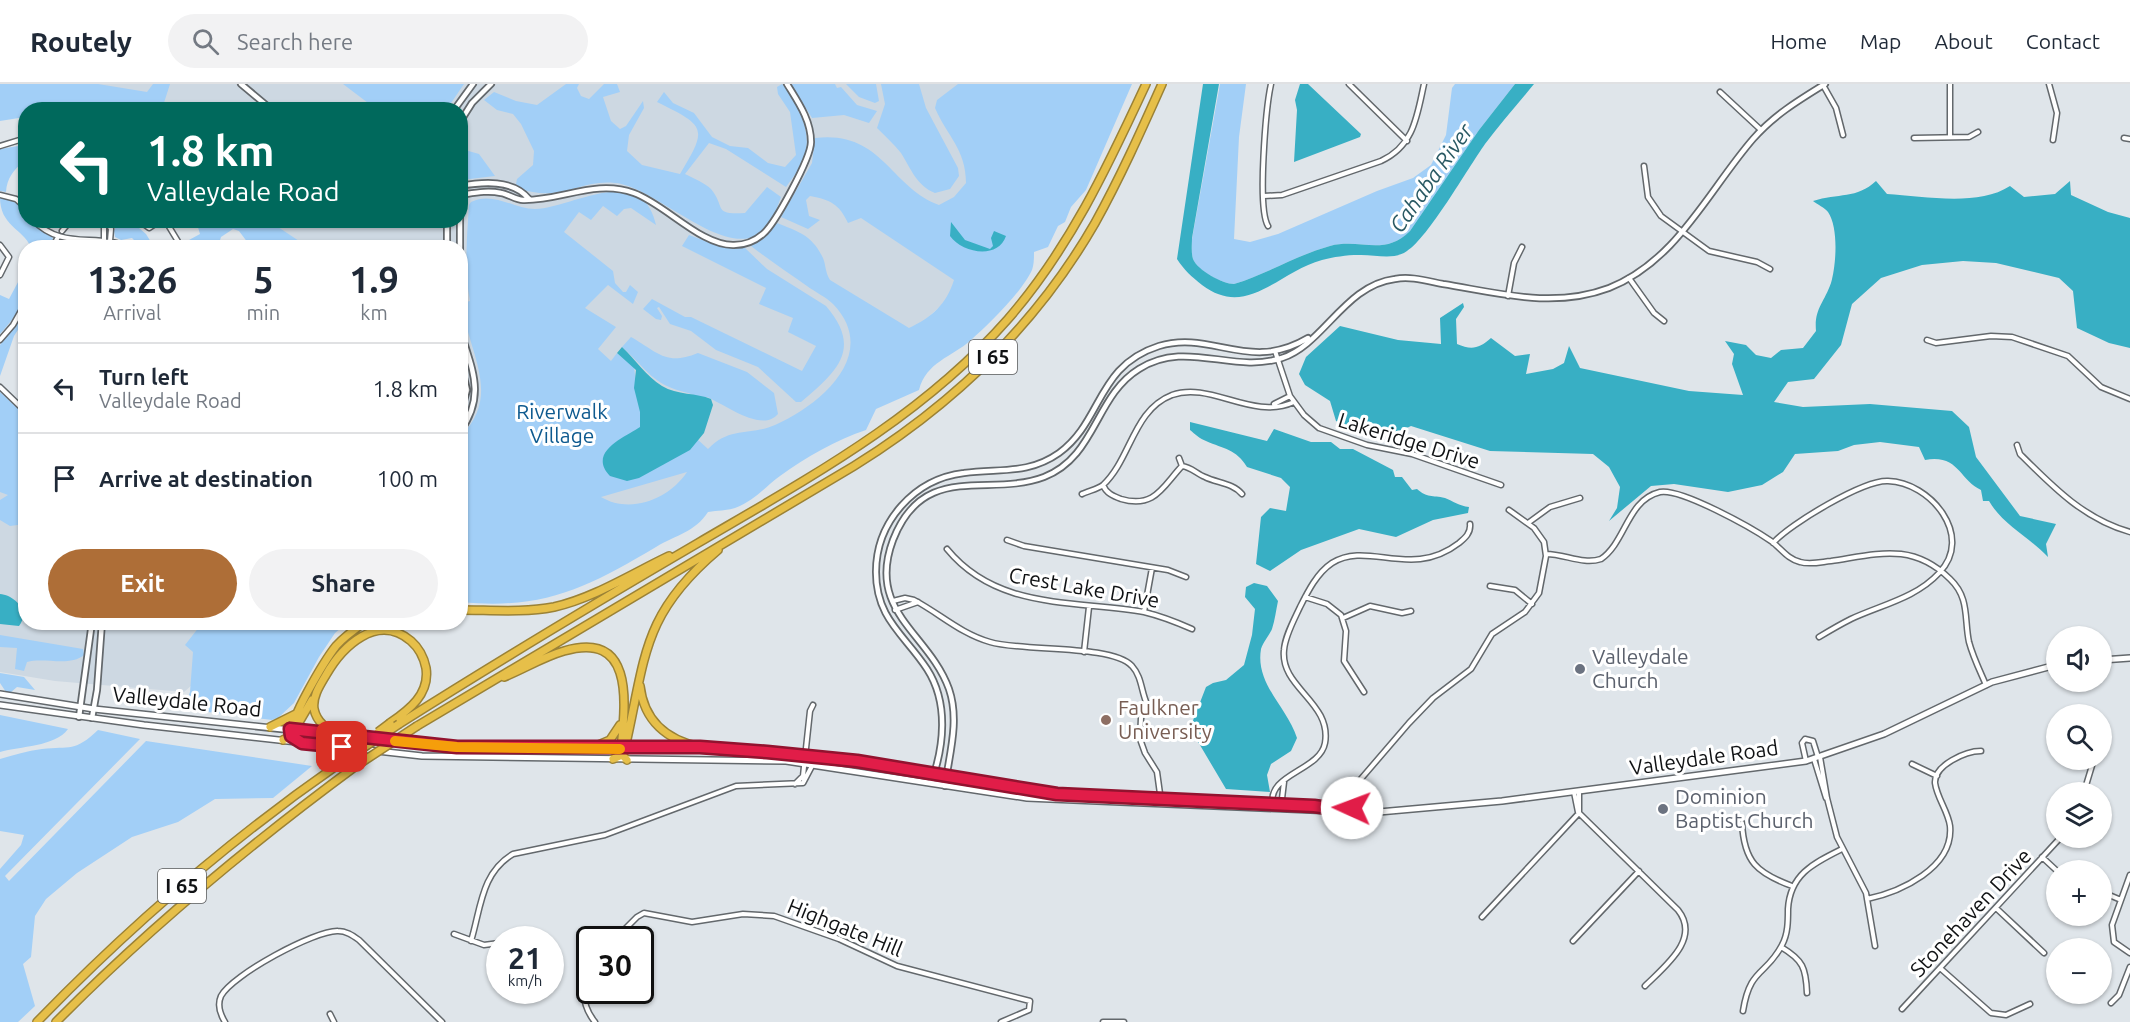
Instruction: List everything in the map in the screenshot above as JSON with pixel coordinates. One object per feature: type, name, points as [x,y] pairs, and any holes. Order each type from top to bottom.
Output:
[{"type":"highway","name":"I 65","points":[[37,1022],[173,894],[285,802],[396,723],[870,440],[922,402],[978,351],[1024,300],[1074,228],[1102,178],[1146,84]]},
{"type":"highway","name":"I 65","points":[[56,1022],[131,948],[206,882],[356,766],[490,681],[729,541],[904,434],[948,399],[1000,350],[1054,286],[1086,237],[1123,171],[1162,84]]},
{"type":"highway","points":[[613,759],[624,753],[647,644],[665,606],[691,573],[729,541]]},
{"type":"highway","points":[[468,610],[512,611],[555,607],[585,596],[697,544]]},
{"type":"highway","points":[[292,732],[298,713],[334,650],[355,630]]},
{"type":"highway","points":[[283,741],[292,732],[333,662],[347,645],[370,633],[393,632],[408,639],[417,648],[426,671],[420,696],[396,723]]},
{"type":"highway","points":[[490,681],[562,651],[592,649],[611,658],[623,675],[624,753]]},
{"type":"highway","points":[[639,681],[643,703],[657,726],[679,741],[700,747]]},
{"type":"highway","points":[[314,696],[314,707],[319,720],[325,727],[339,734]]},
{"type":"highway","points":[[270,727],[298,713]]},
{"type":"highway","points":[[591,748],[610,740],[619,730],[622,720]]},
{"type":"highway","points":[[292,732],[302,743]]},
{"type":"main road","points":[[2112,659],[2130,658]]},
{"type":"main road","name":"Valleydale Road","points":[[0,694],[94,709],[270,727],[292,732],[339,734],[457,747],[591,748],[624,753],[804,763],[1050,800],[1283,804],[1351,811],[1448,807],[1577,792],[1817,758],[1884,734],[1986,685],[2046,668]]},
{"type":"main road","name":"Valleydale Road","points":[[0,705],[79,717],[439,757],[613,759]]},
{"type":"main road","name":"Valleydale Road","points":[[624,753],[700,747],[807,756],[1066,795],[1278,810],[1338,810]]},
{"type":"street","points":[[241,84],[262,102]]},
{"type":"street","points":[[460,102],[473,84]]},
{"type":"street","points":[[468,109],[491,84]]},
{"type":"street","points":[[468,194],[491,191],[522,200],[546,199],[590,188],[614,188],[643,197],[721,244],[750,243],[762,236],[771,225],[803,170],[810,149],[808,122],[787,84]]},
{"type":"street","points":[[1268,226],[1264,216],[1264,196],[1266,120],[1271,84]]},
{"type":"street","points":[[1349,84],[1407,141]]},
{"type":"street","points":[[1264,196],[1282,195],[1381,161],[1395,153],[1407,141],[1415,124],[1424,84]]},
{"type":"street","points":[[1950,84],[1950,137]]},
{"type":"street","points":[[2049,84],[2057,113],[2053,140]]},
{"type":"street","points":[[945,786],[954,719],[950,693],[939,667],[894,605],[887,574],[892,544],[903,522],[925,499],[957,485],[1022,483],[1055,472],[1087,443],[1108,399],[1135,371],[1154,361],[1180,355],[1245,364],[1278,359],[1294,353],[1368,288],[1394,279],[1428,281],[1508,296],[1547,300],[1601,291],[1629,279],[1653,262],[1683,232],[1761,130],[1783,110],[1824,85],[1836,108],[1843,135]]},
{"type":"street","points":[[1720,92],[1761,130]]},
{"type":"street","points":[[1914,138],[1969,137],[1978,132]]},
{"type":"street","points":[[2124,138],[2130,139]]},
{"type":"street","points":[[0,146],[18,140]]},
{"type":"street","points":[[1644,166],[1648,197],[1656,212],[1713,252],[1757,262],[1770,269]]},
{"type":"street","points":[[468,184],[481,182],[497,183],[525,194],[528,198]]},
{"type":"street","points":[[0,195],[18,201]]},
{"type":"street","points":[[45,228],[58,237],[71,240]]},
{"type":"street","points":[[105,228],[105,240]]},
{"type":"street","points":[[0,245],[9,256],[0,275]]},
{"type":"street","points":[[1508,296],[1516,255],[1522,247]]},
{"type":"street","points":[[1629,279],[1654,313],[1664,321]]},
{"type":"street","points":[[0,340],[18,316]]},
{"type":"street","points":[[931,783],[943,720],[938,690],[929,671],[896,633],[883,609],[876,575],[881,540],[897,511],[919,489],[956,474],[1019,471],[1053,458],[1076,436],[1115,374],[1127,362],[1145,351],[1164,345],[1186,343],[1257,354],[1293,346],[1313,335]]},
{"type":"street","points":[[1927,340],[1936,343],[2000,335],[2020,339],[2068,356],[2101,387],[2130,399]]},
{"type":"street","points":[[468,351],[473,364],[476,386],[468,416]]},
{"type":"street","name":"Lakeridge Drive","points":[[1275,351],[1290,396],[1308,420],[1325,432],[1367,446],[1412,454],[1501,485]]},
{"type":"street","points":[[0,387],[18,404]]},
{"type":"street","points":[[1082,494],[1103,485],[1145,417],[1165,399],[1179,393],[1199,392],[1247,406],[1281,406],[1294,402]]},
{"type":"street","points":[[1273,405],[1290,396]]},
{"type":"street","points":[[2017,445],[2020,454],[2068,500],[2101,521],[2130,532]]},
{"type":"street","points":[[1179,458],[1182,466]]},
{"type":"street","points":[[1103,485],[1116,497],[1129,501],[1145,500],[1161,492],[1182,466]]},
{"type":"street","points":[[1182,466],[1187,466],[1207,478],[1234,487],[1242,494]]},
{"type":"street","points":[[1773,543],[1798,521],[1865,487],[1882,481],[1902,482],[1922,492],[1950,526],[1954,550],[1941,571],[1919,590],[1851,619],[1819,638]]},
{"type":"street","points":[[1546,554],[1563,555],[1584,561],[1601,559],[1639,504],[1649,496],[1666,492],[1684,496],[1773,543],[1788,557],[1802,563],[1902,553],[1917,556],[1941,571],[1956,585],[1964,599],[1969,642],[1986,685]]},
{"type":"street","points":[[1528,523],[1550,507],[1580,498]]},
{"type":"street","points":[[1351,811],[1360,780],[1433,698],[1472,669],[1487,640],[1496,630],[1525,612],[1541,588],[1546,554],[1542,537],[1528,523],[1509,510]]},
{"type":"street","points":[[1284,782],[1280,795],[1283,804],[1278,810],[1272,804],[1275,791],[1291,774],[1317,759],[1326,739],[1319,710],[1292,677],[1284,662],[1285,643],[1305,597],[1323,571],[1340,559],[1360,555],[1406,561],[1436,556],[1464,539],[1470,532],[1470,524]]},
{"type":"street","points":[[1007,540],[1024,546],[1152,568],[1186,577]]},
{"type":"street","name":"Crest Lake Drive","points":[[947,549],[970,572],[997,588],[1018,595],[1089,607],[1144,612],[1192,629]]},
{"type":"street","points":[[1144,612],[1152,568]]},
{"type":"street","points":[[1490,586],[1515,590],[1532,604]]},
{"type":"street","points":[[1305,597],[1332,606],[1343,618],[1346,631],[1344,661],[1364,692]]},
{"type":"street","points":[[883,609],[905,598],[918,602],[959,628],[987,641],[1010,646],[1116,656],[1129,664],[1138,675],[1147,704],[1141,718],[1141,746],[1157,772],[1161,802]]},
{"type":"street","points":[[894,605],[918,602]]},
{"type":"street","points":[[1343,618],[1370,606],[1402,613],[1411,611]]},
{"type":"street","points":[[1084,652],[1089,607]]},
{"type":"street","points":[[79,717],[91,630]]},
{"type":"street","points":[[92,718],[101,630]]},
{"type":"street","points":[[795,784],[803,776],[807,756],[810,711],[813,705]]},
{"type":"street","points":[[1806,760],[1802,743],[1805,739],[1813,741],[1842,849],[1857,872],[1867,899],[1875,946]]},
{"type":"street","points":[[1867,899],[1888,895],[1904,888],[1934,865],[1944,854],[1950,828],[1948,813],[1935,783],[1937,776],[1941,768],[1948,763],[1981,751]]},
{"type":"street","points":[[471,940],[488,878],[502,861],[513,854],[616,832],[736,786],[806,782],[813,764],[807,756]]},
{"type":"street","points":[[1912,764],[1937,776]]},
{"type":"street","points":[[1577,792],[1579,813],[1681,913],[1687,931],[1678,950],[1645,986]]},
{"type":"street","points":[[1482,917],[1579,813]]},
{"type":"street","points":[[1743,823],[1745,847],[1753,863],[1768,876],[1792,886]]},
{"type":"street","name":"Stonehaven Drive","points":[[1902,1009],[2051,848]]},
{"type":"street","points":[[1743,1011],[1753,978],[1781,947],[1787,926],[1792,886],[1808,867],[1842,849]]},
{"type":"street","points":[[2042,857],[2046,861]]},
{"type":"street","points":[[1573,941],[1639,871]]},
{"type":"street","points":[[2130,875],[2112,925],[2112,937],[2119,947],[2130,953]]},
{"type":"street","points":[[2112,896],[2121,900]]},
{"type":"street","points":[[1996,908],[2044,953]]},
{"type":"street","name":"Highgate Hill","points":[[627,926],[637,916],[644,914],[692,922],[743,914],[774,916],[840,939],[897,966],[1030,1001],[1029,1010],[1001,1022]]},
{"type":"street","points":[[225,1022],[220,1014],[219,1002],[230,986],[268,958],[323,933],[336,931],[348,933],[359,940],[442,1022]]},
{"type":"street","points":[[454,934],[486,945]]},
{"type":"street","points":[[1781,947],[1797,957],[1805,967],[1807,993]]},
{"type":"street","points":[[2112,1002],[2119,995],[2130,967]]},
{"type":"street","points":[[1940,968],[1991,1013],[2006,1015],[2030,1004]]},
{"type":"street","points":[[585,1004],[595,1022]]},
{"type":"street","points":[[330,1014],[334,1022]]},
{"type":"street","points":[[1102,1022],[1124,1022]]},
{"type":"shaded area","points":[[50,84],[1042,84],[993,260],[751,473],[468,554],[468,240],[276,240],[263,228],[468,228],[468,102],[110,102]]},
{"type":"shaded area","points":[[1203,84],[1219,84],[1192,238],[1192,257],[1195,263],[1211,276],[1234,284],[1330,246],[1381,245],[1400,239],[1410,231],[1479,130],[1515,84],[1534,84],[1485,144],[1426,232],[1407,251],[1396,256],[1354,255],[1322,260],[1262,290],[1234,297],[1218,294],[1202,285],[1182,267],[1177,259]]},
{"type":"shaded area","points":[[1300,84],[1308,84],[1361,134],[1360,137],[1294,162],[1297,110],[1295,100]]},
{"type":"shaded area","points":[[1876,181],[1887,194],[1950,199],[1982,196],[2010,186],[2024,197],[2055,194],[2070,181],[2071,195],[2108,212],[2130,218],[2130,348],[2109,343],[2077,328],[2073,291],[2059,278],[1996,263],[1963,261],[1922,265],[1881,278],[1852,304],[1841,345],[1814,379],[1788,382],[1774,402],[1803,407],[1870,404],[1952,411],[1969,427],[1976,457],[2020,516],[2056,524],[2046,544],[2048,557],[2008,524],[1989,501],[1983,501],[1981,490],[1958,469],[1945,461],[1925,460],[1919,447],[1880,442],[1854,445],[1838,451],[1795,454],[1783,472],[1762,485],[1728,492],[1674,484],[1651,486],[1609,521],[1617,508],[1620,487],[1609,467],[1593,454],[1490,451],[1411,426],[1393,432],[1374,432],[1354,428],[1336,421],[1330,401],[1305,385],[1299,374],[1306,357],[1340,326],[1398,340],[1441,344],[1440,318],[1463,303],[1464,307],[1456,319],[1457,344],[1475,347],[1491,338],[1515,356],[1530,354],[1526,374],[1553,369],[1564,363],[1569,346],[1580,368],[1689,391],[1743,395],[1732,364],[1734,354],[1725,341],[1746,345],[1756,355],[1771,358],[1781,350],[1803,348],[1816,331],[1820,306],[1831,283],[1835,257],[1834,227],[1831,219],[1827,211],[1813,201],[1862,191]]},
{"type":"shaded area","points":[[951,222],[965,240],[990,249],[993,246],[991,238],[994,231],[1006,236],[996,249],[971,250],[963,247],[950,236]]},
{"type":"shaded area","points":[[622,347],[646,373],[662,386],[711,399],[713,405],[704,433],[690,450],[639,478],[627,481],[610,476],[604,467],[603,459],[612,446],[640,427],[640,412],[634,388],[636,370],[617,353]]},
{"type":"shaded area","points":[[1190,422],[1267,441],[1274,429],[1311,442],[1331,442],[1340,449],[1353,449],[1393,470],[1395,477],[1402,477],[1412,490],[1417,489],[1427,495],[1445,498],[1469,507],[1468,513],[1433,520],[1396,537],[1359,529],[1301,550],[1270,571],[1256,564],[1261,517],[1270,508],[1286,511],[1290,487],[1281,478],[1247,467],[1234,453],[1200,438],[1190,430]]},
{"type":"shaded area","points":[[0,450],[18,450],[18,630],[254,630],[184,692],[55,681],[0,672]]},
{"type":"shaded area","points":[[1254,583],[1267,586],[1278,601],[1272,629],[1261,649],[1260,662],[1267,684],[1297,738],[1291,751],[1271,764],[1267,775],[1270,792],[1226,789],[1194,735],[1192,723],[1206,687],[1226,680],[1244,665],[1252,635],[1255,609],[1245,597],[1246,587]]},
{"type":"shaded area","points":[[0,594],[11,597],[18,604],[18,626],[0,624]]},
{"type":"green space","points":[[0,84],[98,84],[147,92],[153,84],[170,84],[164,102],[18,102],[18,118],[0,121]]},
{"type":"green space","points":[[343,84],[464,84],[452,102],[367,102]]},
{"type":"green space","points":[[566,84],[579,84],[577,88],[581,96],[589,99],[604,84],[617,84],[620,92],[603,97],[611,121],[620,129],[626,126],[643,101],[644,108],[629,135],[627,151],[642,165],[680,174],[695,147],[698,137],[697,130],[693,123],[685,117],[657,102],[664,92],[673,103],[694,113],[712,137],[730,146],[748,148],[768,163],[785,167],[796,155],[790,112],[778,94],[777,87],[782,84],[794,100],[803,119],[807,140],[804,159],[786,187],[726,149],[709,143],[685,174],[711,189],[724,211],[745,213],[767,187],[781,197],[770,222],[756,236],[738,239],[718,234],[696,224],[653,198],[633,188],[615,183],[597,183],[552,193],[536,193],[520,189],[516,184],[517,179],[533,165],[534,151],[521,124],[513,114],[497,110],[484,100],[494,92],[516,101],[537,105]]},
{"type":"green space","points":[[791,84],[835,84],[837,88],[841,87],[857,105],[877,111],[869,123],[844,115],[812,118]]},
{"type":"green space","points":[[846,84],[876,84],[879,101],[875,103],[859,97]]},
{"type":"green space","points":[[881,84],[919,84],[926,108],[958,168],[959,176],[950,189],[935,193],[924,186],[901,153],[877,128],[885,104]]},
{"type":"green space","name":"Riverwalk Village","points":[[958,84],[1132,84],[1086,190],[1071,207],[1065,222],[1058,226],[1048,247],[1034,252],[1032,270],[1021,288],[996,317],[971,340],[927,373],[919,390],[876,409],[866,430],[832,444],[811,456],[780,476],[748,502],[732,509],[708,512],[691,529],[586,585],[541,599],[517,603],[468,602],[468,427],[480,404],[481,388],[468,332],[468,302],[470,301],[467,240],[471,202],[487,198],[535,209],[604,193],[621,192],[636,195],[648,206],[656,225],[631,208],[624,209],[617,216],[603,206],[591,220],[579,212],[564,232],[613,271],[615,283],[623,292],[626,292],[630,285],[638,292],[633,304],[608,285],[585,308],[616,327],[598,349],[611,361],[617,353],[634,367],[636,383],[708,449],[724,437],[775,425],[810,405],[839,376],[848,359],[851,341],[846,323],[833,304],[751,246],[768,234],[777,223],[798,232],[814,244],[823,258],[830,280],[909,328],[931,315],[947,296],[954,280],[861,218],[848,223],[838,207],[829,201],[810,196],[806,200],[809,216],[820,220],[808,229],[781,217],[812,163],[815,138],[838,138],[856,143],[871,151],[908,186],[922,197],[939,205],[954,197],[966,183],[963,161],[935,108],[937,100]],"holes":[[[687,472],[671,489],[649,501],[637,504],[613,502],[601,497]]]},
{"type":"green space","points":[[1220,84],[1246,84],[1239,137],[1234,239],[1250,242],[1278,234],[1413,178],[1431,165],[1446,135],[1452,88],[1455,84],[1515,84],[1479,130],[1410,231],[1400,239],[1381,245],[1330,246],[1234,284],[1217,279],[1205,272],[1195,264],[1192,251],[1192,239]]},
{"type":"green space","points":[[18,146],[18,167],[9,179],[6,192],[0,191],[0,149]]},
{"type":"green space","points":[[468,151],[479,154],[495,176],[468,179]]},
{"type":"green space","points":[[0,197],[15,201],[18,204],[18,228],[40,228],[53,238],[52,240],[26,240],[7,221],[1,207]]},
{"type":"green space","points":[[115,228],[139,228],[150,240],[132,238],[121,240],[115,237]]},
{"type":"green space","points":[[198,228],[280,228],[298,240],[246,240],[239,231],[233,229],[220,240],[189,240],[200,234]]},
{"type":"green space","points":[[689,235],[719,246],[745,248],[767,269],[826,306],[837,322],[843,335],[844,348],[840,360],[825,381],[801,402],[796,402],[758,367],[716,350],[691,331],[670,324],[659,307],[657,308],[662,316],[661,320],[643,309],[652,299],[685,317],[691,317],[802,371],[816,346],[788,332],[793,318],[759,304],[766,288],[682,246]]},
{"type":"green space","points":[[18,282],[18,310],[0,334],[0,295],[9,299]]},
{"type":"green space","points":[[18,319],[18,330],[0,376],[0,345]]},
{"type":"green space","points":[[631,337],[663,356],[678,358],[698,353],[747,372],[774,393],[778,414],[771,419],[754,419],[707,397],[697,396],[658,381],[622,347]]},
{"type":"green space","points":[[0,392],[18,409],[18,525],[10,526],[0,520],[0,500],[8,495],[0,492]]},
{"type":"green space","points":[[197,630],[339,630],[319,657],[294,703],[278,718],[272,720],[184,709],[190,692],[193,652],[185,645]]},
{"type":"green space","points":[[0,635],[83,649],[84,655],[78,659],[64,661],[27,662],[24,671],[15,669],[17,648],[0,647]]},
{"type":"green space","points":[[0,673],[24,677],[35,690],[17,687],[10,693],[6,692],[0,683]]},
{"type":"green space","points":[[0,715],[68,729],[62,735],[46,743],[0,752]]},
{"type":"green space","points":[[98,730],[140,739],[5,876],[9,881],[146,741],[312,766],[273,798],[215,799],[178,822],[132,837],[77,873],[46,899],[35,916],[31,957],[23,964],[35,1006],[18,1022],[0,1022],[0,869],[21,845],[24,835],[0,831],[0,759],[36,750],[72,747],[83,742]]},
{"type":"slow traffic","points":[[395,741],[457,747],[620,749]]},
{"type":"place","name":"Valleydale Church","points":[[1580,669]]},
{"type":"place","name":"Faulkner University","points":[[1106,720]]},
{"type":"place","name":"Dominion Baptist Church","points":[[1663,809]]},
{"type":"route","points":[[342,747],[302,743],[291,736],[290,729],[457,747],[734,749],[857,761],[1071,795],[1283,804],[1351,811],[1352,808]]},
{"type":"water label","name":"Cahaba River","points":[[1431,178]]}]
